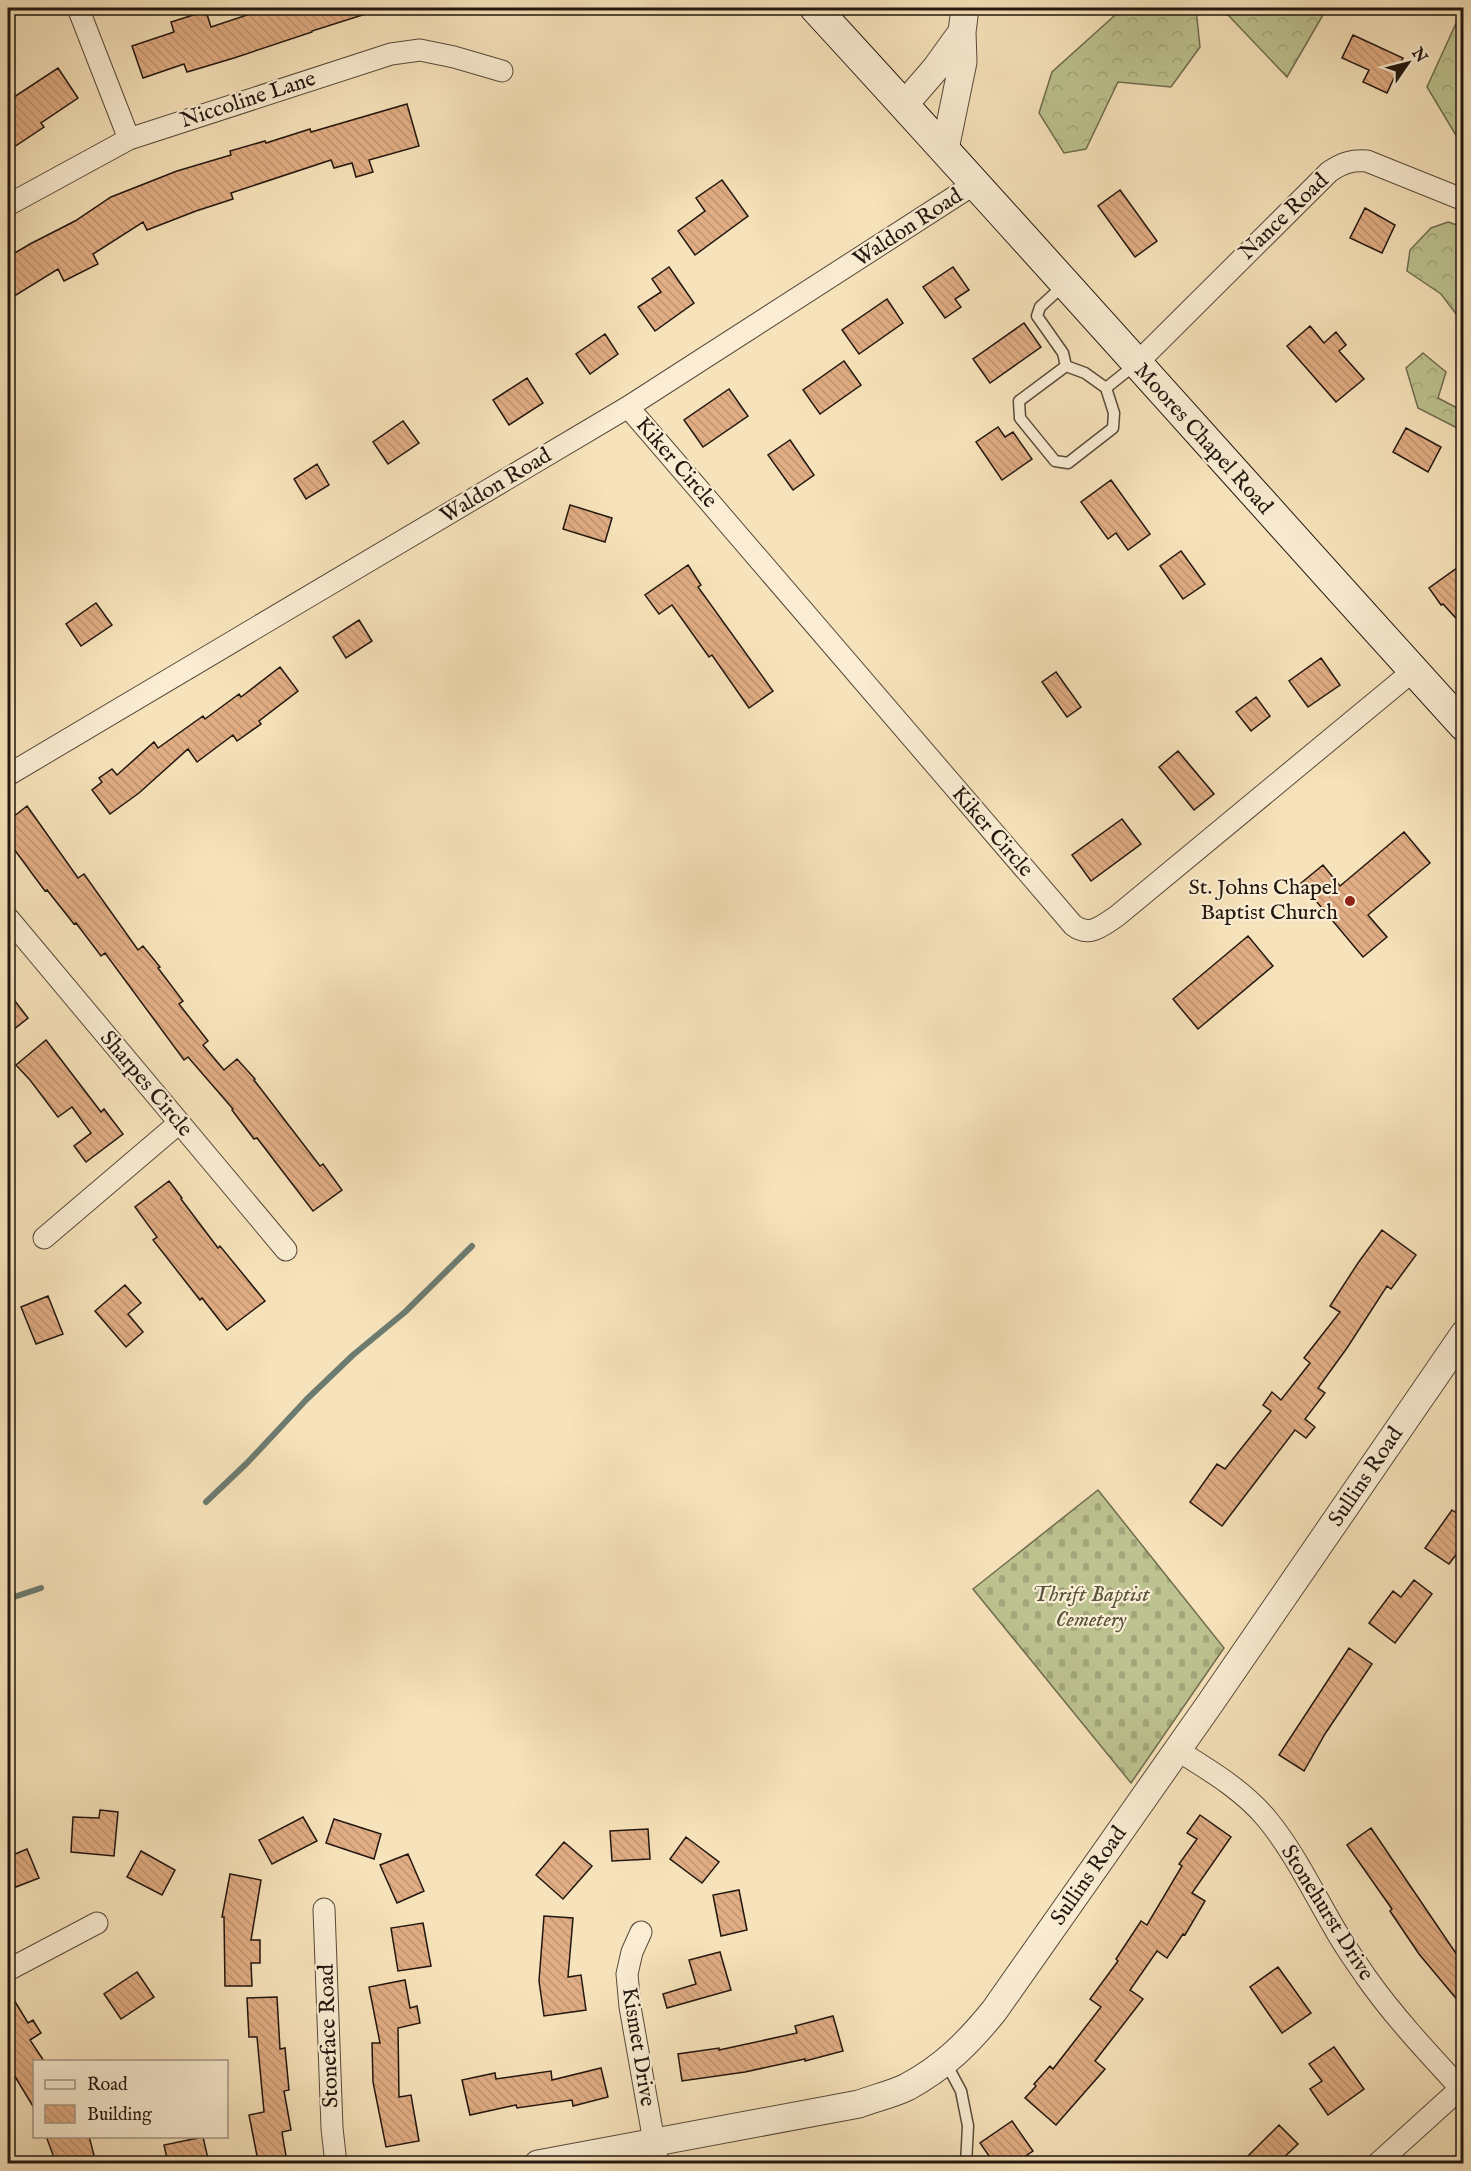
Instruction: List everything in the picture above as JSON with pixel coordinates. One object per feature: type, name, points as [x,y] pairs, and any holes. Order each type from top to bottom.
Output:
[{"type":"main road","name":"Moores Chapel Road","points":[[814,8],[976,183],[1136,364],[1464,726]]},
{"type":"street","points":[[78,8],[129,139]]},
{"type":"street","points":[[904,105],[936,68],[964,20]]},
{"type":"street","points":[[945,149],[963,62],[964,20]]},
{"type":"street","name":"Niccoline Lane","points":[[8,205],[129,139],[391,54],[420,50],[502,71]]},
{"type":"street","name":"Nance Road","points":[[1136,364],[1263,236],[1329,172],[1341,164],[1355,160],[1367,162],[1464,200]]},
{"type":"street","name":"Waldon Road","points":[[8,775],[628,407],[976,183]]},
{"type":"street","name":"Kiker Circle","points":[[628,407],[1072,925],[1084,932],[1094,931],[1117,916],[1413,671]]},
{"type":"street","name":"Sharpes Circle","points":[[8,918],[286,1250]]},
{"type":"street","points":[[44,1238],[179,1123]]},
{"type":"street","name":"Sullins Road","points":[[538,2163],[655,2153],[859,2104],[906,2088],[946,2063],[994,2011],[1464,1334]]},
{"type":"street","name":"Stonehurst Drive","points":[[1177,1750],[1244,1796],[1266,1818],[1291,1852],[1338,1935],[1368,1979],[1394,2013],[1462,2090]]},
{"type":"street","name":"Stoneface Road","points":[[324,1909],[332,2128],[336,2163]]},
{"type":"street","points":[[8,1970],[97,1923]]},
{"type":"street","name":"Kismet Drive","points":[[641,1932],[632,1952],[627,1974],[630,2007],[655,2153]]},
{"type":"street","points":[[1377,2163],[1462,2090]]},
{"type":"lane","points":[[1065,284],[1040,307],[1037,316],[1063,353],[1066,366]]},
{"type":"lane","points":[[1106,388],[1136,364]]},
{"type":"lane","points":[[1066,366],[1085,373],[1106,388],[1114,413],[1113,428],[1068,463],[1055,461],[1020,418],[1019,401],[1066,366]]},
{"type":"lane","points":[[946,2063],[961,2091],[968,2126],[966,2163]]},
{"type":"green space","points":[[1123,8],[1327,8],[1287,77],[1228,15],[1196,9],[1200,47],[1171,87],[1118,82],[1086,149],[1064,153],[1039,113],[1052,72]]},
{"type":"green space","points":[[1464,8],[1463,147],[1427,87]]},
{"type":"green space","points":[[1448,222],[1463,227],[1463,323],[1441,294],[1407,271],[1410,250],[1431,228]]},
{"type":"green space","points":[[1423,353],[1446,372],[1438,398],[1463,411],[1463,431],[1418,408],[1406,368]]},
{"type":"green space","name":"Thrift Baptist Cemetery","points":[[1098,1490],[1224,1648],[1131,1783],[973,1589]]},
{"type":"building","points":[[268,8],[374,8],[375,11],[187,72],[184,64],[143,78],[132,46],[174,32],[171,22],[206,11],[211,27]]},
{"type":"building","points":[[1353,35],[1403,58],[1387,93],[1363,82],[1369,70],[1342,58]]},
{"type":"building","points":[[58,68],[78,98],[41,123],[44,127],[14,147],[8,137],[8,101]]},
{"type":"building","points":[[407,104],[419,146],[369,160],[373,172],[356,177],[352,163],[334,168],[331,160],[231,193],[233,199],[147,230],[143,222],[93,254],[98,264],[64,281],[58,269],[8,300],[8,257],[75,221],[111,197],[177,171],[231,155],[230,151],[265,141],[266,143],[310,129],[311,132]]},
{"type":"building","points":[[722,180],[748,216],[695,255],[678,231],[705,211],[696,198]]},
{"type":"building","points":[[1120,190],[1157,241],[1135,257],[1098,206]]},
{"type":"building","points":[[1365,208],[1395,225],[1382,253],[1350,238]]},
{"type":"building","points":[[669,267],[694,303],[655,331],[638,307],[661,292],[652,279]]},
{"type":"building","points":[[953,267],[969,290],[955,299],[961,307],[945,318],[923,287]]},
{"type":"building","points":[[887,299],[903,323],[859,354],[842,330]]},
{"type":"building","points":[[1024,323],[1041,347],[990,383],[973,359]]},
{"type":"building","points":[[1310,326],[1324,343],[1336,332],[1346,345],[1339,351],[1364,379],[1336,402],[1287,346]]},
{"type":"building","points":[[605,334],[618,354],[590,374],[576,354]]},
{"type":"building","points":[[844,361],[861,385],[820,414],[803,390]]},
{"type":"building","points":[[527,378],[543,403],[509,425],[493,400]]},
{"type":"building","points":[[729,389],[748,416],[703,447],[684,420]]},
{"type":"building","points":[[403,421],[419,443],[388,464],[373,442]]},
{"type":"building","points":[[998,427],[1005,437],[1013,432],[1032,459],[1002,480],[976,442]]},
{"type":"building","points":[[1406,428],[1441,447],[1428,472],[1393,452]]},
{"type":"building","points":[[790,440],[814,475],[793,490],[768,455]]},
{"type":"building","points":[[317,464],[329,485],[306,499],[294,479]]},
{"type":"building","points":[[1111,480],[1150,534],[1128,550],[1116,533],[1108,539],[1081,502]]},
{"type":"building","points":[[570,505],[612,518],[605,542],[563,529]]},
{"type":"building","points":[[1181,551],[1205,584],[1183,599],[1160,566]]},
{"type":"building","points":[[1464,563],[1464,627],[1443,604],[1441,605],[1429,588]]},
{"type":"building","points":[[688,565],[701,585],[698,587],[773,691],[749,708],[712,655],[709,657],[672,605],[659,614],[645,595]]},
{"type":"building","points":[[96,603],[112,625],[81,646],[66,624]]},
{"type":"building","points":[[359,620],[372,641],[346,658],[333,637]]},
{"type":"building","points":[[1321,658],[1340,685],[1308,707],[1289,681]]},
{"type":"building","points":[[280,667],[298,691],[259,721],[261,724],[237,741],[233,735],[197,762],[188,749],[139,793],[110,814],[92,790],[102,782],[99,778],[112,769],[117,775],[154,742],[158,748],[203,716],[205,719],[239,694],[241,697]]},
{"type":"building","points":[[1056,672],[1081,707],[1067,717],[1042,682]]},
{"type":"building","points":[[1256,697],[1270,716],[1251,731],[1236,712]]},
{"type":"building","points":[[1178,751],[1214,794],[1194,810],[1159,767]]},
{"type":"building","points":[[27,806],[78,878],[84,874],[138,950],[143,946],[160,967],[158,968],[183,1001],[179,1004],[208,1041],[203,1045],[224,1070],[237,1059],[255,1079],[320,1166],[323,1164],[342,1190],[313,1211],[257,1138],[254,1139],[233,1109],[188,1057],[184,1060],[105,953],[101,956],[76,923],[74,924],[47,890],[45,891],[8,841],[8,821]]},
{"type":"building","points":[[1122,819],[1141,844],[1091,881],[1072,855]]},
{"type":"building","name":"St. Johns Chapel Baptist Church","points":[[1404,832],[1430,863],[1368,915],[1387,937],[1363,957],[1301,883],[1323,865],[1340,886]]},
{"type":"building","points":[[1248,936],[1273,966],[1198,1029],[1173,999]]},
{"type":"building","points":[[8,992],[28,1018],[8,1034]]},
{"type":"building","points":[[46,1040],[101,1112],[104,1109],[123,1134],[86,1162],[74,1146],[91,1133],[72,1107],[58,1117],[16,1065]]},
{"type":"building","points":[[169,1181],[218,1248],[220,1246],[265,1301],[227,1330],[202,1298],[200,1300],[153,1240],[157,1237],[135,1207]]},
{"type":"building","points":[[1382,1230],[1416,1255],[1391,1289],[1387,1286],[1318,1388],[1325,1393],[1305,1419],[1315,1427],[1306,1438],[1295,1430],[1222,1526],[1190,1502],[1217,1464],[1225,1469],[1271,1411],[1263,1405],[1272,1392],[1281,1400],[1310,1363],[1304,1358],[1340,1312],[1330,1306]]},
{"type":"building","points":[[125,1285],[141,1303],[128,1314],[143,1332],[126,1347],[95,1311]]},
{"type":"building","points":[[48,1296],[63,1334],[36,1344],[21,1307]]},
{"type":"building","points":[[1452,1510],[1464,1518],[1464,1544],[1449,1564],[1425,1548]]},
{"type":"building","points":[[1414,1580],[1432,1594],[1395,1643],[1369,1623],[1393,1591],[1401,1597]]},
{"type":"building","points":[[1349,1648],[1372,1664],[1325,1734],[1304,1771],[1279,1755]]},
{"type":"building","points":[[100,1810],[118,1812],[114,1856],[71,1852],[73,1817],[99,1818]]},
{"type":"building","points":[[1200,1815],[1231,1837],[1192,1893],[1205,1901],[1185,1935],[1183,1934],[1167,1958],[1157,1951],[1130,1990],[1143,1999],[1095,2061],[1105,2069],[1056,2125],[1025,2098],[1050,2066],[1053,2069],[1101,2007],[1090,1999],[1118,1961],[1116,1959],[1141,1921],[1147,1925],[1182,1866],[1179,1864],[1197,1839],[1187,1833]]},
{"type":"building","points":[[303,1817],[317,1841],[272,1864],[259,1840]]},
{"type":"building","points":[[334,1819],[381,1834],[374,1859],[326,1843]]},
{"type":"building","points":[[1371,1828],[1457,1955],[1464,1950],[1464,2008],[1419,1954],[1390,1911],[1392,1909],[1347,1845]]},
{"type":"building","points":[[648,1829],[650,1859],[612,1861],[610,1831]]},
{"type":"building","points":[[686,1837],[719,1862],[702,1883],[670,1859]]},
{"type":"building","points":[[564,1842],[592,1866],[563,1899],[536,1875]]},
{"type":"building","points":[[27,1849],[39,1878],[16,1887],[8,1867],[8,1857]]},
{"type":"building","points":[[141,1851],[175,1870],[162,1895],[127,1877]]},
{"type":"building","points":[[408,1854],[424,1891],[397,1903],[380,1865]]},
{"type":"building","points":[[230,1874],[261,1880],[251,1940],[260,1940],[260,1963],[251,1963],[252,1986],[225,1986],[224,1917],[222,1917]]},
{"type":"building","points":[[739,1890],[747,1930],[721,1936],[713,1895]]},
{"type":"building","points":[[544,1916],[573,1918],[568,1977],[581,1975],[586,2010],[544,2016],[539,1981]]},
{"type":"building","points":[[423,1923],[431,1966],[398,1971],[391,1928]]},
{"type":"building","points":[[720,1952],[731,1990],[667,2008],[663,1994],[696,1984],[689,1960]]},
{"type":"building","points":[[1278,1967],[1311,2013],[1282,2033],[1250,1987]]},
{"type":"building","points":[[137,1972],[154,1997],[121,2019],[104,1994]]},
{"type":"building","points":[[405,1980],[410,2008],[417,2006],[420,2023],[398,2028],[399,2097],[411,2095],[419,2141],[386,2147],[373,2082],[372,2043],[380,2043],[369,1987]]},
{"type":"building","points":[[8,1990],[28,2023],[33,2020],[41,2033],[30,2040],[43,2060],[33,2060],[33,2106],[8,2065]]},
{"type":"building","points":[[277,1997],[280,2049],[285,2048],[289,2090],[284,2091],[291,2130],[282,2132],[286,2156],[258,2161],[249,2115],[264,2112],[257,2037],[249,2037],[247,1998]]},
{"type":"building","points":[[833,2016],[843,2051],[805,2061],[805,2059],[745,2072],[682,2081],[678,2054],[719,2048],[719,2050],[797,2033],[795,2026]]},
{"type":"building","points":[[1334,2047],[1364,2089],[1328,2115],[1310,2089],[1322,2081],[1309,2064]]},
{"type":"building","points":[[601,2068],[608,2097],[573,2106],[572,2100],[517,2108],[516,2105],[470,2115],[462,2080],[495,2073],[496,2079],[551,2071],[552,2080]]},
{"type":"building","points":[[1012,2121],[1033,2151],[1015,2163],[994,2163],[980,2143]]},
{"type":"building","points":[[1279,2125],[1298,2144],[1278,2163],[1241,2163]]},
{"type":"building","points":[[47,2138],[90,2138],[96,2163],[56,2163]]},
{"type":"building","points":[[203,2138],[209,2163],[168,2163],[164,2145]]},
{"type":"waterway","points":[[206,1502],[247,1463],[307,1399],[353,1355],[405,1312],[472,1246]]},
{"type":"waterway","points":[[8,1599],[41,1588]]},
{"type":"place","name":"St. Johns Chapel Baptist Church","points":[[1350,901]]}]
